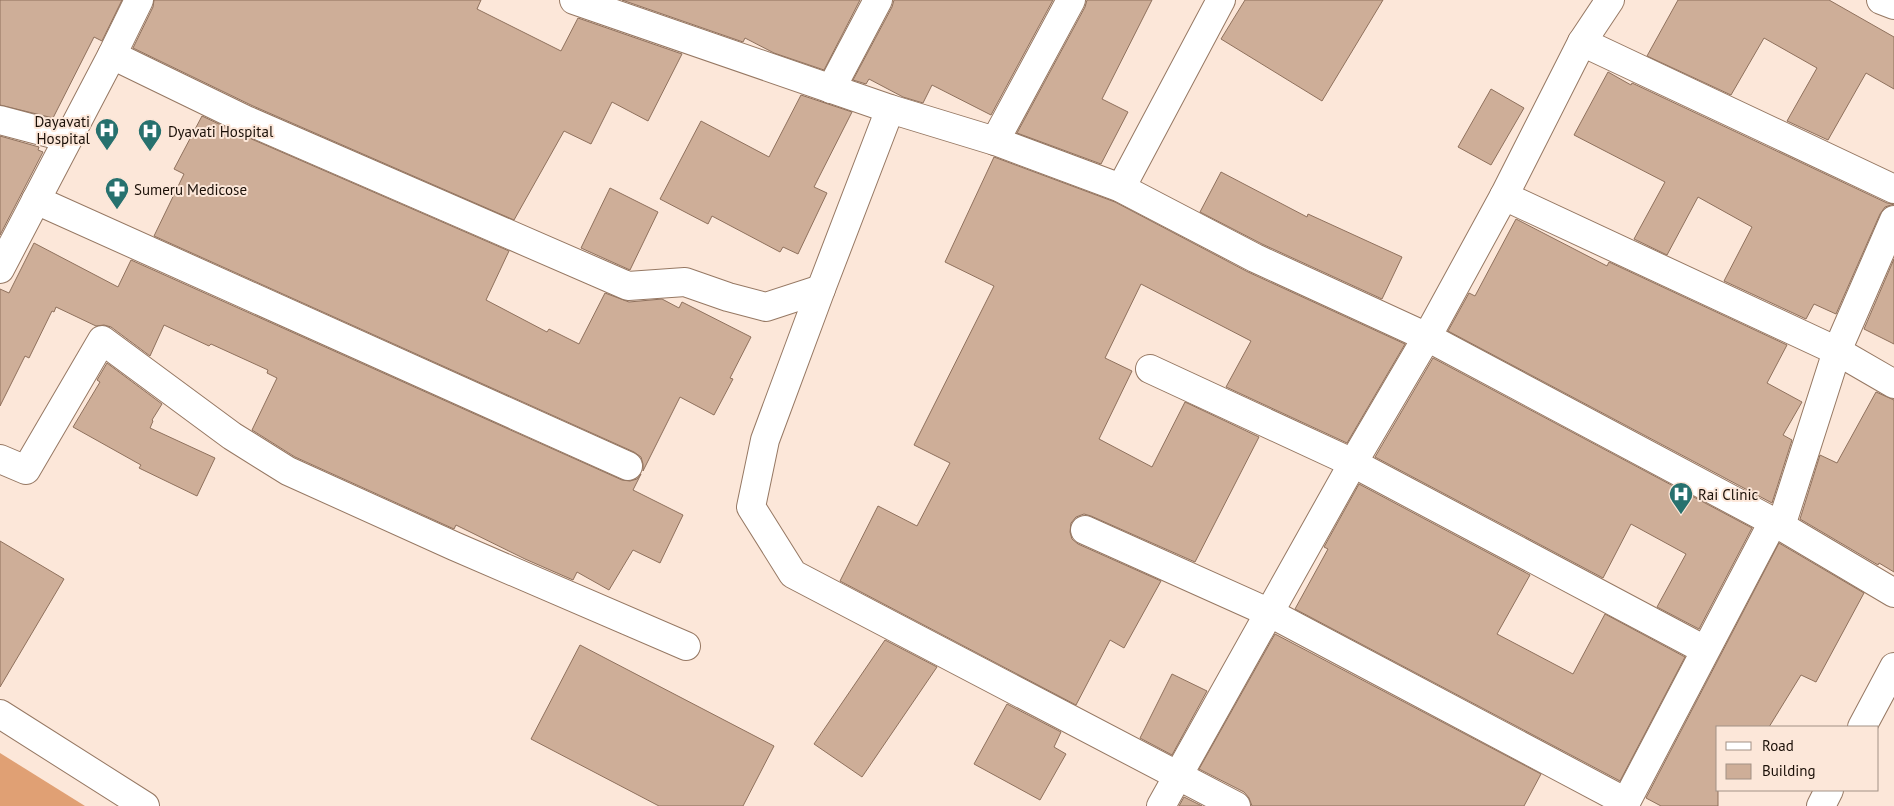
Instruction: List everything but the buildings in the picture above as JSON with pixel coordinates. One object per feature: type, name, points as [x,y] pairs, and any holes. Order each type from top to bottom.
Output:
[{"type":"street","points":[[0,269],[139,0]]},
{"type":"street","points":[[574,0],[890,109],[996,141],[1121,188],[1255,258],[1427,337],[1777,524],[1894,593]]},
{"type":"street","points":[[831,89],[878,0]]},
{"type":"street","points":[[996,141],[1071,0]]},
{"type":"street","points":[[1121,188],[1221,0]]},
{"type":"street","points":[[1161,806],[1180,776],[1353,463],[1427,337],[1504,196],[1582,42],[1610,0]]},
{"type":"street","points":[[1881,0],[1894,6]]},
{"type":"street","points":[[1582,42],[1894,189]]},
{"type":"street","points":[[112,55],[246,120],[628,286],[685,282],[728,297],[766,307],[821,288]]},
{"type":"street","points":[[890,109],[765,440],[751,507],[793,574],[1236,806]]},
{"type":"street","points":[[0,120],[68,138]]},
{"type":"street","points":[[1504,196],[1836,351],[1894,384]]},
{"type":"street","points":[[36,200],[628,466]]},
{"type":"street","points":[[1085,530],[1270,613],[1625,804],[1705,650],[1777,524],[1836,351],[1894,220]]},
{"type":"street","points":[[0,459],[26,470],[102,340],[232,436],[288,471],[454,546],[686,646]]},
{"type":"street","points":[[1150,369],[1353,463],[1705,650]]},
{"type":"street","points":[[1863,726],[1894,666]]},
{"type":"street","points":[[0,714],[145,806]]},
{"type":"street","points":[[1820,806],[1828,791]]},
{"type":"shaded area","points":[[0,753],[85,806],[0,806]]},
{"type":"place","name":"Dayavati Hospital","points":[[107,151]]},
{"type":"place","name":"Dyavati Hospital","points":[[150,152]]},
{"type":"place","name":"Sumeru Medicose","points":[[117,210]]},
{"type":"place","name":"Rai Clinic","points":[[1681,515]]}]
